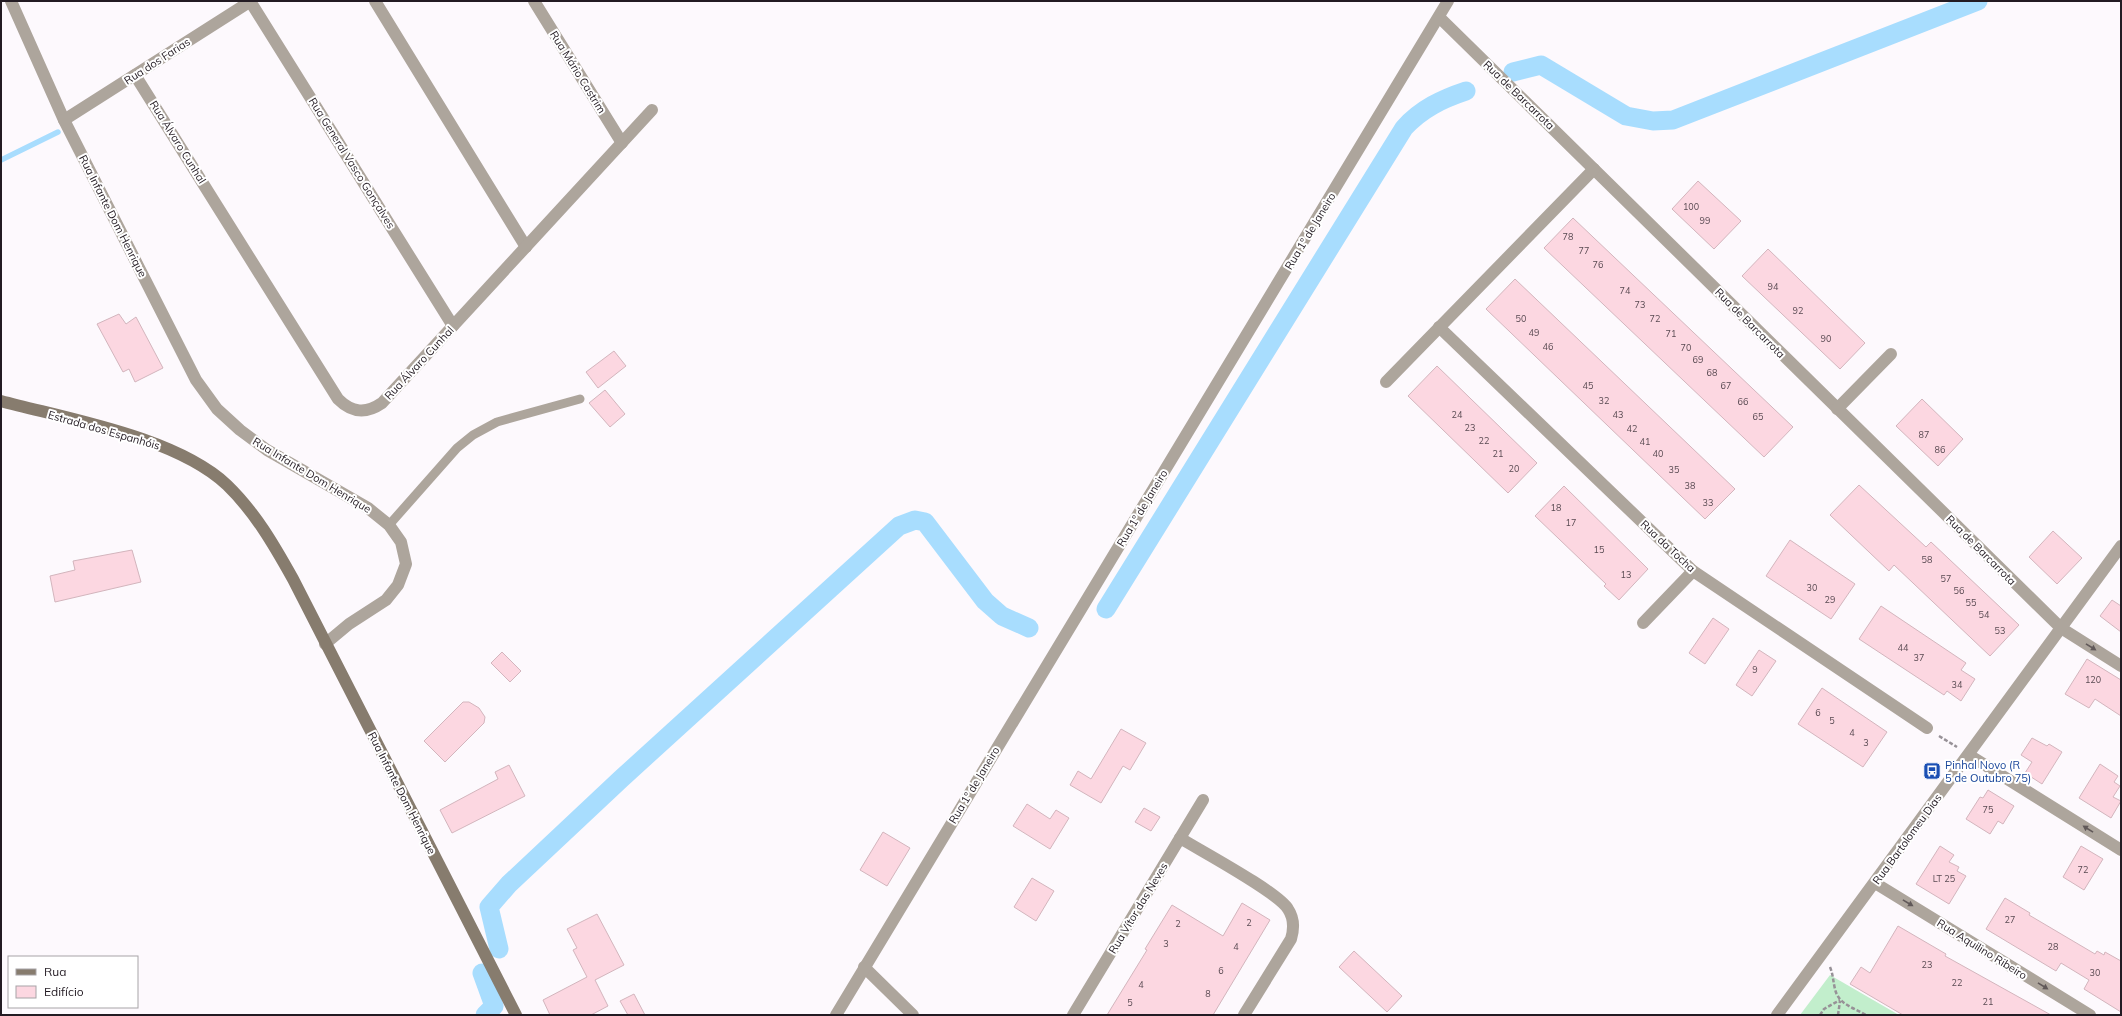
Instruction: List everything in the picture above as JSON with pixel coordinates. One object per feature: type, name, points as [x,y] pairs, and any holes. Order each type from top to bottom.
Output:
[{"type":"main road","name":"Estrada dos Espanhóis","points":[[1,401],[146,440],[185,458],[226,484],[242,501],[273,543],[293,579],[325,644]]},
{"type":"main road","name":"Rua Infante Dom Henrique","points":[[325,644],[516,1015]]},
{"type":"street","name":"Rua Infante Dom Henrique","points":[[11,1],[64,120],[196,380],[217,409],[267,450],[368,508],[389,525],[401,542],[406,564],[398,585],[386,600],[349,624],[325,644]]},
{"type":"street","name":"Rua dos Farias","points":[[64,120],[251,1]]},
{"type":"street","name":"Rua General Vasco Gonçalves","points":[[251,1],[454,326]]},
{"type":"street","points":[[375,1],[526,247]]},
{"type":"street","name":"Rua Mário Castrim","points":[[534,1],[622,143]]},
{"type":"street","name":"Rua 1º de Janeiro","points":[[836,1015],[1448,1]]},
{"type":"street","name":"Rua de Barcarrota","points":[[1439,17],[2061,628],[2121,666]]},
{"type":"street","name":"Rua Álvaro Cunhal","points":[[136,74],[338,399],[350,410],[364,412],[382,403],[652,110]]},
{"type":"street","points":[[1386,382],[1594,169]]},
{"type":"street","name":"Rua da Tocha","points":[[1439,327],[1693,571],[1927,728]]},
{"type":"street","points":[[1837,409],[1891,354]]},
{"type":"street","name":"Rua Bartolomeu Dias","points":[[1777,1015],[2121,546]]},
{"type":"street","points":[[1643,624],[1693,571]]},
{"type":"street","points":[[1969,755],[2121,850]]},
{"type":"street","name":"Rua Vítor das Neves","points":[[1073,1015],[1203,800]]},
{"type":"street","points":[[1180,838],[1274,895],[1288,909],[1292,920],[1293,930],[1291,939],[1244,1015]]},
{"type":"street","name":"Rua Aquilino Ribeiro","points":[[1875,883],[2090,1015]]},
{"type":"street","points":[[864,968],[913,1015]]},
{"type":"lane","points":[[389,525],[457,448],[473,435],[496,422],[580,399]]},
{"type":"path","points":[[1927,728],[1969,755]]},
{"type":"path","points":[[1823,954],[1833,973],[1835,990],[1840,1000],[1866,1015]]},
{"type":"path","points":[[1820,1015],[1824,1009],[1840,1000]]},
{"type":"path","points":[[1838,1015],[1840,1000]]},
{"type":"green space","points":[[1830,975],[1899,1015],[1800,1015]]},
{"type":"building","points":[[1698,181],[1741,221],[1714,249],[1672,209]]},
{"type":"building","points":[[1573,218],[1793,427],[1764,457],[1544,248]]},
{"type":"building","points":[[1768,249],[1865,343],[1840,369],[1742,276]]},
{"type":"building","points":[[1515,279],[1735,489],[1705,519],[1486,309]]},
{"type":"building","points":[[119,314],[126,324],[136,317],[163,368],[135,382],[129,369],[123,372],[97,324]]},
{"type":"building","points":[[614,351],[626,366],[598,388],[586,372]]},
{"type":"building","points":[[1437,366],[1537,463],[1508,493],[1408,396]]},
{"type":"building","points":[[605,390],[625,414],[610,427],[589,403]]},
{"type":"building","points":[[1922,399],[1963,439],[1938,466],[1896,426]]},
{"type":"building","points":[[1859,485],[1926,547],[1931,542],[2019,625],[1990,656],[1894,565],[1889,571],[1830,515]]},
{"type":"building","points":[[1564,486],[1648,569],[1619,600],[1604,586],[1606,584],[1535,516]]},
{"type":"building","points":[[2053,531],[2082,558],[2057,584],[2029,557]]},
{"type":"building","points":[[1790,540],[1855,584],[1831,619],[1766,576]]},
{"type":"building","points":[[132,550],[141,582],[55,602],[50,576],[75,570],[73,561]]},
{"type":"building","points":[[2112,600],[2121,606],[2121,632],[2100,616]]},
{"type":"building","points":[[1881,606],[1966,663],[1961,670],[1975,679],[1961,701],[1947,691],[1944,695],[1859,639]]},
{"type":"building","points":[[1713,618],[1729,629],[1705,664],[1689,653]]},
{"type":"building","points":[[1759,650],[1776,661],[1752,696],[1736,685]]},
{"type":"building","points":[[502,652],[521,671],[510,682],[491,663]]},
{"type":"building","points":[[2087,659],[2121,680],[2121,716],[2095,699],[2089,708],[2065,694]]},
{"type":"building","points":[[1822,688],[1887,732],[1863,767],[1798,724]]},
{"type":"building","points":[[463,702],[469,702],[479,708],[485,717],[484,723],[445,762],[424,741]]},
{"type":"building","points":[[1121,729],[1146,743],[1130,770],[1123,766],[1101,803],[1070,785],[1078,771],[1091,779]]},
{"type":"building","points":[[2032,738],[2047,746],[2049,744],[2062,752],[2042,784],[2025,773],[2032,762],[2021,755]]},
{"type":"building","points":[[2100,764],[2118,776],[2114,782],[2120,786],[2113,797],[2121,801],[2111,818],[2079,798]]},
{"type":"building","points":[[509,765],[525,796],[452,833],[440,810],[498,779],[495,772]]},
{"type":"building","points":[[1988,790],[2014,806],[2003,824],[1998,821],[1990,834],[1966,819],[1980,797],[1983,798]]},
{"type":"building","points":[[1027,804],[1050,819],[1056,810],[1069,818],[1050,849],[1013,826]]},
{"type":"building","points":[[1144,808],[1160,817],[1151,831],[1135,822]]},
{"type":"building","points":[[883,832],[910,848],[887,886],[860,870]]},
{"type":"building","points":[[1940,846],[1954,855],[1949,862],[1959,867],[1957,871],[1966,876],[1949,904],[1916,884]]},
{"type":"building","points":[[2081,846],[2103,859],[2084,890],[2063,877]]},
{"type":"building","points":[[1032,878],[1054,891],[1036,921],[1014,907]]},
{"type":"building","points":[[2005,898],[2030,913],[2029,915],[2095,954],[2097,951],[2104,955],[2105,952],[2121,961],[2121,1012],[2084,989],[2089,980],[2061,963],[2056,971],[1986,929]]},
{"type":"building","points":[[1242,903],[1270,920],[1213,1015],[1107,1015],[1147,950],[1145,949],[1172,905],[1223,936]]},
{"type":"building","points":[[597,914],[624,965],[595,980],[608,1006],[591,1015],[550,1015],[543,1000],[587,977],[573,950],[577,948],[567,929]]},
{"type":"building","points":[[1898,926],[1946,954],[1945,956],[2051,1015],[1903,1015],[1850,984],[1861,967],[1870,973]]},
{"type":"building","points":[[1354,951],[1402,996],[1387,1012],[1339,967]]},
{"type":"building","points":[[634,994],[645,1015],[628,1015],[620,1001]]},
{"type":"waterway","points":[[1513,72],[1541,65],[1626,116],[1653,121],[1673,120],[1978,1]]},
{"type":"waterway","points":[[1106,609],[1404,128],[1417,115],[1432,105],[1466,91]]},
{"type":"waterway","points":[[1,160],[58,132]]},
{"type":"waterway","points":[[499,949],[489,907],[509,884],[622,778],[899,526],[915,520],[925,522],[985,601],[1002,616],[1029,628]]},
{"type":"waterway","points":[[482,973],[494,1006],[485,1015]]},
{"type":"place","name":"Pinhal Novo (R 5 de Outubro 75)","points":[[1932,771]]}]
